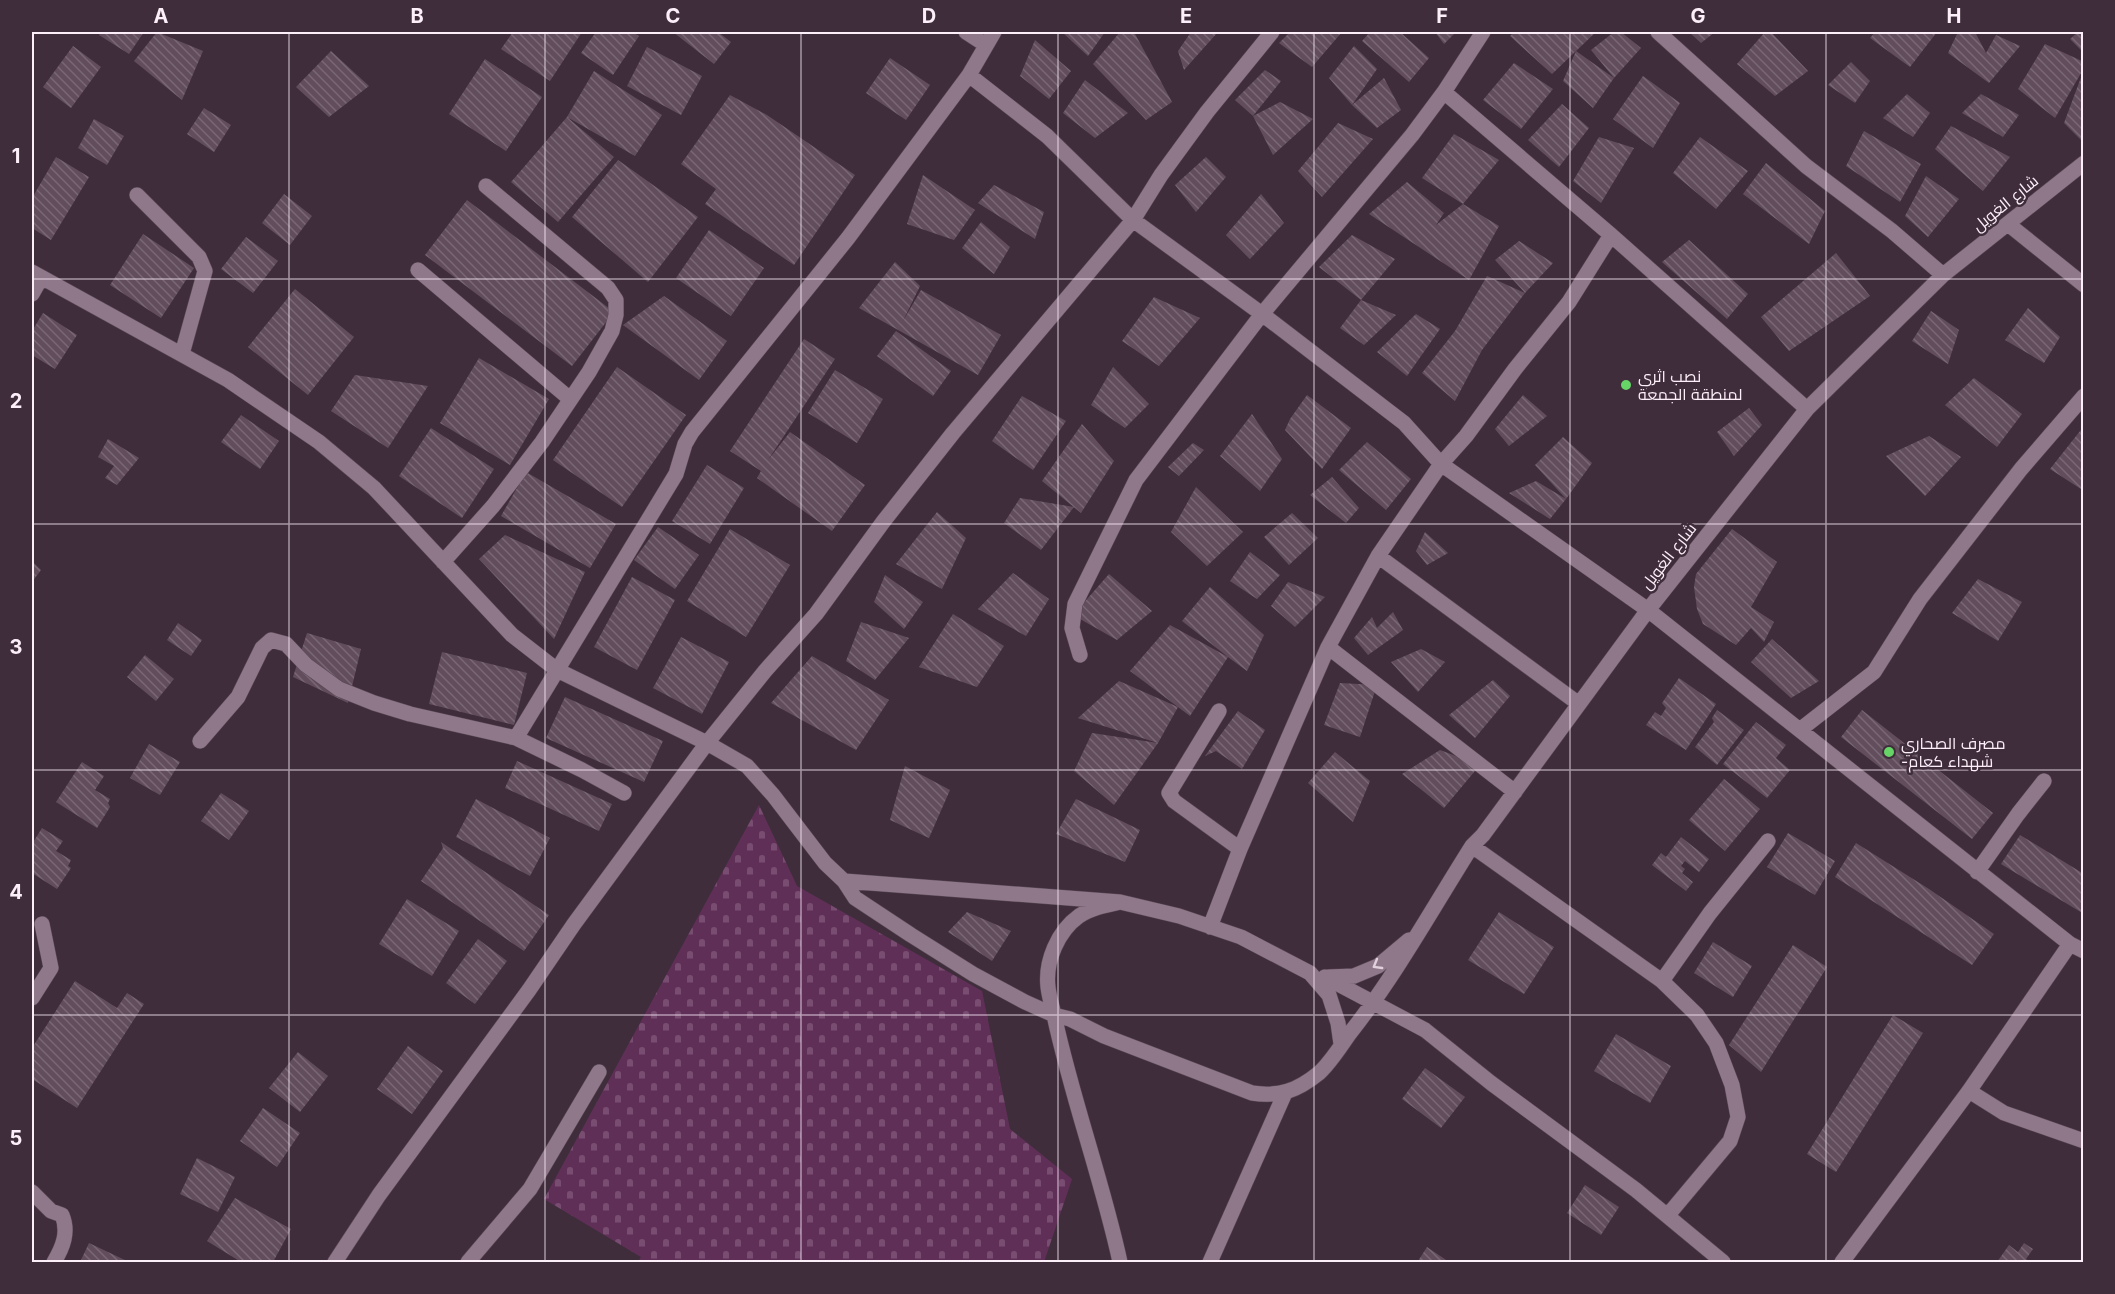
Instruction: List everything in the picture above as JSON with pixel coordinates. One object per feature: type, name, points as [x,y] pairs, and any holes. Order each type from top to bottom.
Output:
[{"type":"street","points":[[966,32],[986,45]]},
{"type":"street","points":[[516,738],[676,474],[685,444],[692,432],[848,238],[969,75],[994,32]]},
{"type":"street","points":[[335,1263],[379,1195],[707,743],[765,671],[816,614],[883,522],[953,433],[1132,220],[1161,175],[1207,112],[1272,32]]},
{"type":"street","points":[[1080,655],[1072,628],[1075,604],[1136,480],[1262,314],[1412,135],[1444,92],[1483,32]]},
{"type":"street","points":[[1658,32],[1806,166],[1892,231],[1943,275]]},
{"type":"street","points":[[32,294],[36,275],[228,381],[319,442],[374,488],[512,635],[557,670],[707,743],[747,766],[773,795],[825,863],[844,881],[855,898],[911,935],[1000,989],[1054,1015],[1252,1093],[1276,1095],[1285,1093],[1318,1073],[1331,1060],[1375,1002],[1472,846],[1515,792],[1648,610],[1441,464],[1404,423],[1262,314],[1132,220],[1047,136],[969,75]]},
{"type":"street","points":[[1444,92],[1611,235],[1807,409]]},
{"type":"street","name":"شارع الغويل","points":[[2077,947],[1977,872],[1801,729],[1648,610],[1807,409],[1943,275],[2084,163]]},
{"type":"street","points":[[443,562],[494,506],[542,442],[589,372],[612,331],[616,315],[616,300],[608,288],[486,186]]},
{"type":"street","points":[[137,195],[199,257],[205,271],[182,354]]},
{"type":"street","points":[[2008,224],[2084,285]]},
{"type":"street","points":[[1210,927],[1240,849],[1328,647],[1378,556],[1441,464],[1466,436],[1515,369],[1569,302],[1611,235]]},
{"type":"street","points":[[418,270],[570,399]]},
{"type":"street","points":[[1801,729],[1874,672],[1920,599],[2021,469],[2084,396]]},
{"type":"street","points":[[1378,556],[1579,704]]},
{"type":"street","points":[[200,741],[238,697],[262,648],[271,640],[286,644],[306,665],[339,689],[374,704],[410,714],[516,738],[624,793]]},
{"type":"street","points":[[1328,647],[1515,792]]},
{"type":"street","points":[[1219,711],[1169,793],[1174,801],[1240,849]]},
{"type":"street","points":[[1977,872],[2044,782]]},
{"type":"street","points":[[1662,981],[1710,913],[1768,841]]},
{"type":"street","points":[[1472,846],[1662,981],[1697,1015],[1716,1043],[1732,1085],[1738,1117],[1730,1142],[1668,1215]]},
{"type":"street","points":[[844,881],[1120,902],[1179,916],[1241,937],[1375,1002],[1425,1030],[1491,1083],[1668,1215],[1723,1263]]},
{"type":"street","points":[[1120,902],[1094,908],[1079,916],[1059,938],[1052,954],[1048,987],[1065,1066],[1099,1178],[1120,1263]]},
{"type":"street","points":[[32,998],[51,968],[42,924]]},
{"type":"street","points":[[1318,975],[1354,976],[1378,966],[1420,932]]},
{"type":"street","points":[[1842,1263],[2077,947]]},
{"type":"street","points":[[1318,975],[1329,995],[1338,1023],[1341,1044]]},
{"type":"street","points":[[468,1263],[530,1189],[599,1072]]},
{"type":"street","points":[[1969,1091],[2004,1113],[2084,1141]]},
{"type":"street","points":[[1210,1263],[1285,1093]]},
{"type":"street","points":[[32,1192],[51,1211],[62,1215],[66,1225],[66,1235],[54,1263]]},
{"type":"green space","points":[[759,805],[797,886],[982,991],[1010,1129],[1072,1179],[1044,1262],[638,1262],[641,1257],[544,1199]]},
{"type":"building","points":[[101,32],[144,32],[129,54],[99,35]]},
{"type":"building","points":[[157,32],[203,51],[182,100],[134,61]]},
{"type":"building","points":[[513,32],[582,32],[550,81],[501,49]]},
{"type":"building","points":[[596,32],[632,32],[639,36],[613,75],[581,53]]},
{"type":"building","points":[[673,32],[718,32],[731,42],[714,64]]},
{"type":"building","points":[[1062,32],[1105,32],[1088,56]]},
{"type":"building","points":[[1120,32],[1134,32],[1172,102],[1146,120],[1093,64]]},
{"type":"building","points":[[1191,32],[1218,32],[1184,70],[1178,51]]},
{"type":"building","points":[[1290,32],[1342,32],[1312,67],[1279,43]]},
{"type":"building","points":[[1370,32],[1400,32],[1429,58],[1409,82],[1362,41]]},
{"type":"building","points":[[1435,32],[1456,32],[1444,44]]},
{"type":"building","points":[[1514,32],[1596,32],[1552,74],[1510,36]]},
{"type":"building","points":[[1614,32],[1621,32],[1641,48],[1614,78],[1591,50]]},
{"type":"building","points":[[1689,32],[1715,32],[1701,43]]},
{"type":"building","points":[[1765,32],[1771,32],[1808,71],[1775,96],[1737,64]]},
{"type":"building","points":[[1875,32],[1937,32],[1910,67],[1870,38]]},
{"type":"building","points":[[1958,32],[1975,32],[1986,53],[1996,35],[2020,46],[1989,83],[1948,53]]},
{"type":"building","points":[[2078,32],[2084,32],[2084,53],[2070,39]]},
{"type":"building","points":[[1035,40],[1071,71],[1049,99],[1020,76]]},
{"type":"building","points":[[2045,44],[2084,62],[2084,68],[2055,118],[2018,89]]},
{"type":"building","points":[[73,46],[101,67],[71,108],[43,87]]},
{"type":"building","points":[[1354,46],[1377,69],[1352,105],[1329,78]]},
{"type":"building","points":[[647,47],[702,76],[681,115],[627,86]]},
{"type":"building","points":[[331,51],[369,86],[329,117],[296,87]]},
{"type":"building","points":[[1576,51],[1614,78],[1593,108],[1563,81]]},
{"type":"building","points":[[890,58],[930,85],[906,120],[866,93]]},
{"type":"building","points":[[485,59],[542,97],[506,151],[449,114]]},
{"type":"building","points":[[1851,62],[1870,81],[1855,103],[1828,85]]},
{"type":"building","points":[[1514,63],[1553,89],[1521,129],[1483,100]]},
{"type":"building","points":[[1265,70],[1281,81],[1253,116],[1235,100]]},
{"type":"building","points":[[594,71],[662,115],[635,156],[567,117]]},
{"type":"building","points":[[2083,72],[2084,137],[2081,140],[2064,123]]},
{"type":"building","points":[[1643,76],[1680,103],[1653,148],[1613,119]]},
{"type":"building","points":[[1384,78],[1401,110],[1377,128],[1352,105]]},
{"type":"building","points":[[1085,80],[1128,113],[1095,138],[1063,113]]},
{"type":"building","points":[[1907,94],[1930,113],[1913,137],[1883,118]]},
{"type":"building","points":[[1981,94],[2019,115],[2003,137],[1962,113]]},
{"type":"building","points":[[730,95],[767,115],[855,175],[794,265],[705,204],[716,189],[681,164]]},
{"type":"building","points":[[1280,102],[1313,119],[1273,155],[1253,116]]},
{"type":"building","points":[[1562,104],[1589,128],[1559,167],[1528,140]]},
{"type":"building","points":[[204,108],[231,125],[214,152],[187,134]]},
{"type":"building","points":[[567,117],[614,157],[558,222],[511,182]]},
{"type":"building","points":[[94,119],[124,136],[107,165],[78,148]]},
{"type":"building","points":[[1338,123],[1373,139],[1322,197],[1298,171]]},
{"type":"building","points":[[1951,126],[2010,157],[1983,191],[1935,149]]},
{"type":"building","points":[[1864,131],[1921,164],[1900,202],[1846,166]]},
{"type":"building","points":[[1454,134],[1499,160],[1463,204],[1422,178]]},
{"type":"building","points":[[1599,137],[1634,148],[1601,203],[1573,181]]},
{"type":"building","points":[[1700,137],[1748,171],[1716,209],[1673,173]]},
{"type":"building","points":[[56,157],[89,177],[51,240],[32,228],[32,198]]},
{"type":"building","points":[[1206,157],[1226,177],[1196,212],[1175,185]]},
{"type":"building","points":[[618,160],[698,217],[648,282],[572,217]]},
{"type":"building","points":[[1766,163],[1825,211],[1809,244],[1743,194]]},
{"type":"building","points":[[923,175],[975,210],[954,240],[907,224]]},
{"type":"building","points":[[1926,176],[1959,199],[1928,237],[1905,216]]},
{"type":"building","points":[[1407,182],[1444,213],[1436,225],[1463,204],[1499,226],[1469,280],[1369,214]]},
{"type":"building","points":[[994,185],[1044,212],[1035,239],[978,203]]},
{"type":"building","points":[[284,194],[312,216],[290,245],[262,223]]},
{"type":"building","points":[[1261,194],[1284,223],[1250,259],[1226,235]]},
{"type":"building","points":[[467,200],[614,312],[572,366],[425,255]]},
{"type":"building","points":[[981,222],[1010,247],[994,274],[962,248]]},
{"type":"building","points":[[709,230],[764,268],[731,316],[676,278]]},
{"type":"building","points":[[143,234],[194,268],[161,318],[110,285]]},
{"type":"building","points":[[1352,235],[1395,259],[1361,300],[1319,267]]},
{"type":"building","points":[[246,237],[278,261],[253,293],[221,269]]},
{"type":"building","points":[[1689,240],[1748,294],[1727,319],[1662,262]]},
{"type":"building","points":[[1519,241],[1553,263],[1525,293],[1495,260]]},
{"type":"building","points":[[1836,253],[1870,296],[1789,351],[1761,317]]},
{"type":"building","points":[[895,262],[920,286],[903,321],[921,290],[1001,335],[978,375],[859,308]]},
{"type":"building","points":[[1487,276],[1525,293],[1482,350],[1455,401],[1422,373],[1455,331]]},
{"type":"building","points":[[295,289],[354,337],[308,395],[248,347]]},
{"type":"building","points":[[664,296],[727,341],[699,380],[623,325]]},
{"type":"building","points":[[1154,297],[1200,318],[1159,366],[1122,341]]},
{"type":"building","points":[[1361,300],[1396,315],[1364,345],[1340,328]]},
{"type":"building","points":[[2028,308],[2060,337],[2044,363],[2005,340]]},
{"type":"building","points":[[1931,311],[1959,330],[1948,364],[1912,341]]},
{"type":"building","points":[[43,313],[77,335],[55,369],[32,355],[32,331]]},
{"type":"building","points":[[1416,314],[1440,329],[1407,376],[1377,352]]},
{"type":"building","points":[[896,331],[951,371],[933,396],[877,356]]},
{"type":"building","points":[[804,339],[835,359],[768,460],[790,432],[865,485],[832,531],[757,478],[761,471],[730,451]]},
{"type":"building","points":[[479,358],[549,399],[510,465],[440,423]]},
{"type":"building","points":[[617,367],[686,415],[622,507],[553,460]]},
{"type":"building","points":[[1113,367],[1149,404],[1125,428],[1091,405]]},
{"type":"building","points":[[835,370],[883,399],[857,443],[808,413]]},
{"type":"building","points":[[355,375],[428,386],[388,448],[331,411]]},
{"type":"building","points":[[1974,378],[2022,414],[1997,447],[1945,405]]},
{"type":"building","points":[[1307,395],[1351,428],[1322,469],[1285,430]]},
{"type":"building","points":[[1523,395],[1547,416],[1509,446],[1495,429]]},
{"type":"building","points":[[1022,396],[1066,421],[1033,470],[992,441]]},
{"type":"building","points":[[1749,408],[1762,425],[1734,456],[1717,432]]},
{"type":"building","points":[[1252,414],[1282,459],[1260,491],[1220,456]]},
{"type":"building","points":[[241,415],[279,441],[260,469],[221,442]]},
{"type":"building","points":[[1082,424],[1114,461],[1081,513],[1042,481]]},
{"type":"building","points":[[2084,426],[2084,491],[2050,469]]},
{"type":"building","points":[[431,428],[494,469],[462,518],[399,476]]},
{"type":"building","points":[[1929,436],[1961,457],[1925,496],[1886,456]]},
{"type":"building","points":[[1563,437],[1592,463],[1566,499],[1535,465]]},
{"type":"building","points":[[108,439],[139,458],[117,485],[105,478],[114,466],[98,457]]},
{"type":"building","points":[[1367,442],[1411,479],[1386,510],[1339,470]]},
{"type":"building","points":[[1193,443],[1204,450],[1179,476],[1168,467]]},
{"type":"building","points":[[707,465],[744,488],[710,544],[672,521]]},
{"type":"building","points":[[526,472],[616,524],[590,568],[501,516]]},
{"type":"building","points":[[1332,477],[1359,508],[1346,523],[1310,495]]},
{"type":"building","points":[[1536,481],[1566,499],[1550,519],[1509,493]]},
{"type":"building","points":[[1196,487],[1243,532],[1207,566],[1171,532]]},
{"type":"building","points":[[1020,498],[1074,507],[1041,550],[1004,523]]},
{"type":"building","points":[[937,512],[966,538],[942,589],[896,564]]},
{"type":"building","points":[[1292,513],[1318,538],[1289,565],[1264,537]]},
{"type":"building","points":[[658,527],[699,555],[675,589],[634,560]]},
{"type":"building","points":[[730,529],[790,565],[746,637],[687,601]]},
{"type":"building","points":[[1732,529],[1777,562],[1751,607],[1774,622],[1764,642],[1751,628],[1736,645],[1703,624],[1697,609],[1694,587],[1696,574]]},
{"type":"building","points":[[1425,532],[1448,553],[1427,565],[1416,551]]},
{"type":"building","points":[[505,535],[585,572],[554,639],[479,559]]},
{"type":"building","points":[[1250,552],[1280,575],[1257,599],[1230,581]]},
{"type":"building","points":[[32,561],[41,570],[32,582]]},
{"type":"building","points":[[1013,573],[1049,599],[1026,636],[978,609]]},
{"type":"building","points":[[1109,574],[1152,611],[1117,640],[1073,615]]},
{"type":"building","points":[[885,575],[923,602],[904,629],[874,602]]},
{"type":"building","points":[[632,577],[675,600],[637,670],[594,647]]},
{"type":"building","points":[[1978,579],[2022,602],[1998,641],[1952,613]]},
{"type":"building","points":[[1288,582],[1325,597],[1295,627],[1271,606]]},
{"type":"building","points":[[1210,587],[1264,635],[1247,671],[1182,621]]},
{"type":"building","points":[[1393,612],[1403,630],[1368,655],[1354,638],[1372,617],[1377,628]]},
{"type":"building","points":[[953,614],[1004,646],[977,687],[919,667]]},
{"type":"building","points":[[861,622],[909,638],[875,680],[846,661]]},
{"type":"building","points":[[178,623],[202,640],[191,656],[167,640]]},
{"type":"building","points":[[1170,625],[1228,657],[1190,716],[1130,671]]},
{"type":"building","points":[[307,633],[361,649],[348,703],[293,677]]},
{"type":"building","points":[[681,637],[729,662],[702,714],[653,688]]},
{"type":"building","points":[[1772,639],[1819,681],[1791,698],[1751,662]]},
{"type":"building","points":[[1421,649],[1445,662],[1418,692],[1391,662]]},
{"type":"building","points":[[442,652],[527,673],[514,725],[429,704]]},
{"type":"building","points":[[145,655],[174,679],[156,701],[127,677]]},
{"type":"building","points":[[812,656],[889,700],[856,750],[771,703]]},
{"type":"building","points":[[1679,678],[1716,704],[1686,750],[1646,725],[1655,712],[1661,716],[1666,708],[1662,703]]},
{"type":"building","points":[[1493,680],[1510,696],[1475,738],[1449,715]]},
{"type":"building","points":[[1119,681],[1178,707],[1158,743],[1078,718]]},
{"type":"building","points":[[1340,683],[1377,685],[1360,737],[1324,725]]},
{"type":"building","points":[[565,697],[663,741],[644,782],[546,738]]},
{"type":"building","points":[[1717,710],[1744,730],[1717,765],[1695,747],[1714,722],[1712,718]]},
{"type":"building","points":[[1862,710],[1993,813],[1972,839],[1841,737]]},
{"type":"building","points":[[1238,711],[1265,730],[1242,769],[1216,751],[1205,756]]},
{"type":"building","points":[[1756,722],[1786,745],[1776,758],[1790,770],[1767,798],[1723,764]]},
{"type":"building","points":[[1092,733],[1158,743],[1114,805],[1074,771]]},
{"type":"building","points":[[149,744],[180,762],[160,795],[130,778]]},
{"type":"building","points":[[1440,750],[1480,765],[1444,808],[1402,774]]},
{"type":"building","points":[[1335,752],[1370,781],[1353,822],[1308,783]]},
{"type":"building","points":[[517,761],[612,804],[599,831],[505,788]]},
{"type":"building","points":[[82,762],[104,776],[95,790],[110,799],[108,803],[110,807],[97,828],[56,802]]},
{"type":"building","points":[[905,766],[950,790],[929,838],[890,820]]},
{"type":"building","points":[[1724,779],[1760,809],[1725,851],[1689,820]]},
{"type":"building","points":[[221,793],[249,811],[229,840],[201,821]]},
{"type":"building","points":[[476,799],[550,838],[530,876],[456,837]]},
{"type":"building","points":[[1076,799],[1140,830],[1125,862],[1056,834]]},
{"type":"building","points":[[42,828],[63,841],[56,851],[71,860],[68,866],[71,868],[57,889],[32,873],[32,844]]},
{"type":"building","points":[[1788,833],[1835,861],[1815,895],[1767,867]]},
{"type":"building","points":[[2020,835],[2084,874],[2084,914],[2001,864]]},
{"type":"building","points":[[1681,837],[1709,859],[1699,872],[1685,861],[1681,866],[1685,869],[1682,873],[1693,882],[1686,891],[1652,865],[1661,853],[1666,857]]},
{"type":"building","points":[[441,842],[549,915],[524,951],[421,881],[443,848]]},
{"type":"building","points":[[1856,843],[1994,934],[1972,965],[1835,877]]},
{"type":"building","points":[[407,899],[459,931],[432,976],[379,944]]},
{"type":"building","points":[[967,912],[1011,931],[992,961],[948,932]]},
{"type":"building","points":[[1499,912],[1554,947],[1524,994],[1468,960]]},
{"type":"building","points":[[478,939],[507,961],[475,1004],[446,983]]},
{"type":"building","points":[[1713,942],[1752,966],[1733,997],[1694,973]]},
{"type":"building","points":[[1793,945],[1827,967],[1761,1072],[1729,1045]]},
{"type":"building","points":[[75,981],[117,1008],[127,993],[144,1004],[77,1108],[32,1079],[32,1048]]},
{"type":"building","points":[[1893,1015],[1923,1033],[1836,1172],[1807,1154]]},
{"type":"building","points":[[1616,1034],[1671,1066],[1650,1103],[1594,1071]]},
{"type":"building","points":[[408,1046],[443,1071],[412,1114],[377,1089]]},
{"type":"building","points":[[298,1052],[328,1076],[300,1112],[269,1088]]},
{"type":"building","points":[[1425,1068],[1465,1097],[1441,1128],[1402,1099]]},
{"type":"building","points":[[263,1108],[300,1133],[277,1167],[240,1141]]},
{"type":"building","points":[[197,1158],[235,1177],[218,1212],[180,1194]]},
{"type":"building","points":[[1585,1185],[1619,1207],[1601,1235],[1567,1213]]},
{"type":"building","points":[[235,1198],[291,1229],[273,1262],[241,1262],[207,1241]]},
{"type":"building","points":[[89,1243],[129,1262],[80,1262]]},
{"type":"building","points":[[2024,1243],[2033,1249],[2026,1259],[2031,1262],[1997,1262],[2009,1245],[2018,1252]]},
{"type":"building","points":[[1427,1247],[1449,1262],[1418,1261]]},
{"type":"place","name":"نصب اثري لمنطقة الجمعة","points":[[1626,385]]},
{"type":"place","name":"مصرف الصحاري -شهداء كعام","points":[[1889,752]]}]
